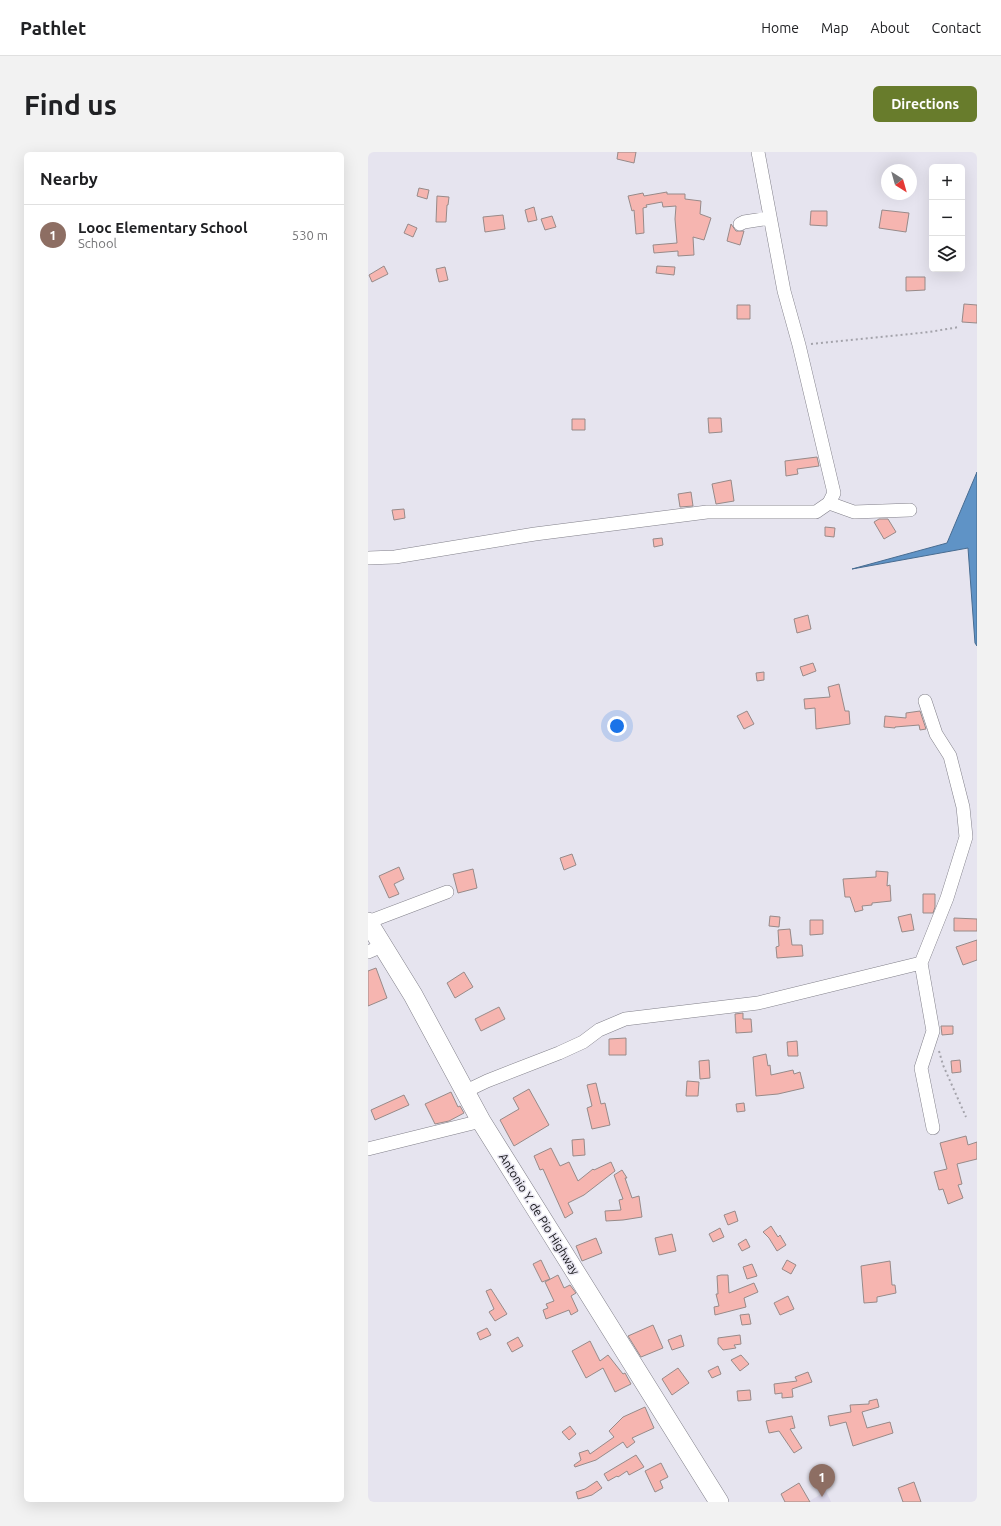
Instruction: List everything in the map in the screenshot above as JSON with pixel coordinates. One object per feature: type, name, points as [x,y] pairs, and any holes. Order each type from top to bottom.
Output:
[{"type":"highway","name":"Antonio Y. de Pio Highway","points":[[368,922],[375,949],[413,996],[481,1121],[719,1502]]},
{"type":"street","points":[[368,558],[395,557],[535,534],[707,512],[816,512],[829,503],[834,493],[799,345],[784,291],[758,152]]},
{"type":"street","points":[[740,224],[770,218]]},
{"type":"street","points":[[829,503],[854,512],[910,510]]},
{"type":"street","points":[[925,702],[936,734],[950,756],[963,807],[966,837],[947,898],[921,963],[933,1031],[921,1068],[933,1128]]},
{"type":"street","points":[[368,922],[447,892]]},
{"type":"street","points":[[466,1091],[487,1080],[559,1053],[583,1042],[599,1030],[625,1019],[758,1002],[921,963]]},
{"type":"street","points":[[368,1149],[481,1121]]},
{"type":"path","points":[[799,345],[929,332],[958,327]]},
{"type":"path","points":[[933,1031],[943,1065],[966,1117]]},
{"type":"shaded area","points":[[826,1491],[831,1502],[808,1502]]},
{"type":"water","points":[[977,472],[977,646],[975,643],[968,548],[852,569],[947,543]]},
{"type":"building","points":[[618,152],[636,152],[634,163],[617,159]]},
{"type":"building","points":[[419,188],[429,190],[427,199],[417,196]]},
{"type":"building","points":[[667,192],[667,194],[685,194],[685,199],[701,201],[700,214],[711,218],[704,240],[693,237],[694,255],[678,256],[678,251],[654,253],[653,245],[677,243],[675,219],[676,206],[663,207],[662,202],[646,205],[647,207],[643,208],[644,233],[636,234],[634,210],[632,211],[628,196],[643,193],[644,196]]},
{"type":"building","points":[[437,196],[449,197],[446,222],[436,222]]},
{"type":"building","points":[[534,207],[537,220],[528,222],[525,210]]},
{"type":"building","points":[[882,210],[909,213],[906,232],[879,228]]},
{"type":"building","points":[[811,211],[827,211],[827,226],[810,225]]},
{"type":"building","points":[[503,215],[505,229],[485,232],[483,217]]},
{"type":"building","points":[[552,216],[556,227],[545,230],[541,219]]},
{"type":"building","points":[[408,224],[417,228],[413,237],[404,233]]},
{"type":"building","points":[[731,224],[736,231],[744,231],[740,245],[727,241]]},
{"type":"building","points":[[384,266],[388,274],[372,282],[369,275]]},
{"type":"building","points":[[657,266],[675,267],[674,275],[656,273]]},
{"type":"building","points":[[445,267],[448,280],[439,282],[436,269]]},
{"type":"building","points":[[906,277],[925,277],[925,290],[906,291]]},
{"type":"building","points":[[964,304],[977,305],[977,323],[962,322]]},
{"type":"building","points":[[737,305],[750,305],[750,319],[737,319]]},
{"type":"building","points":[[708,418],[721,418],[722,432],[709,433]]},
{"type":"building","points":[[572,419],[585,419],[585,430],[572,430]]},
{"type":"building","points":[[817,457],[819,466],[797,469],[798,474],[786,476],[785,461]]},
{"type":"building","points":[[731,480],[734,501],[716,504],[712,484]]},
{"type":"building","points":[[691,492],[693,506],[680,507],[678,494]]},
{"type":"building","points":[[404,509],[405,518],[394,520],[392,510]]},
{"type":"building","points":[[879,519],[888,519],[896,532],[884,539],[874,522]]},
{"type":"building","points":[[825,527],[835,528],[834,537],[825,536]]},
{"type":"building","points":[[662,538],[663,545],[654,547],[653,539]]},
{"type":"building","points":[[808,615],[811,629],[797,633],[794,619]]},
{"type":"building","points":[[813,663],[816,671],[803,676],[800,667]]},
{"type":"building","points":[[764,672],[764,680],[757,681],[756,673]]},
{"type":"building","points":[[839,684],[845,711],[849,711],[850,724],[816,729],[815,708],[805,709],[804,699],[830,697],[828,687]]},
{"type":"building","points":[[747,711],[754,724],[744,729],[737,716]]},
{"type":"building","points":[[920,711],[926,729],[920,730],[919,725],[895,728],[884,727],[885,716],[906,718],[906,713]]},
{"type":"building","points":[[572,854],[576,865],[564,870],[560,858]]},
{"type":"building","points":[[399,867],[404,879],[394,884],[399,894],[389,898],[379,876]]},
{"type":"building","points":[[473,869],[477,888],[458,893],[453,874]]},
{"type":"building","points":[[876,871],[888,872],[887,886],[890,885],[891,901],[872,903],[872,905],[862,906],[863,910],[855,912],[850,897],[845,897],[843,879],[876,877]]},
{"type":"building","points":[[923,894],[935,894],[935,907],[933,913],[923,913]]},
{"type":"building","points":[[911,914],[914,930],[902,932],[898,917]]},
{"type":"building","points":[[770,916],[780,917],[779,927],[769,926]]},
{"type":"building","points":[[954,918],[977,919],[977,931],[954,931]]},
{"type":"building","points":[[810,920],[823,920],[823,934],[810,935]]},
{"type":"building","points":[[790,929],[792,945],[802,945],[803,956],[777,958],[776,947],[779,946],[778,930]]},
{"type":"building","points":[[977,940],[977,960],[963,965],[956,947]]},
{"type":"building","points":[[376,968],[387,998],[368,1006],[368,971]]},
{"type":"building","points":[[464,972],[473,987],[455,998],[447,983]]},
{"type":"building","points":[[499,1007],[505,1019],[481,1031],[475,1019]]},
{"type":"building","points":[[743,1013],[743,1019],[751,1019],[752,1032],[736,1033],[735,1014]]},
{"type":"building","points":[[941,1026],[953,1026],[953,1034],[942,1035]]},
{"type":"building","points":[[626,1038],[626,1055],[609,1055],[609,1039]]},
{"type":"building","points":[[797,1041],[798,1056],[788,1056],[787,1042]]},
{"type":"building","points":[[766,1054],[768,1066],[770,1065],[771,1075],[793,1070],[794,1074],[800,1072],[804,1088],[778,1094],[756,1096],[753,1057]]},
{"type":"building","points":[[709,1060],[710,1078],[700,1079],[699,1061]]},
{"type":"building","points":[[960,1060],[961,1072],[952,1073],[951,1061]]},
{"type":"building","points":[[687,1081],[699,1082],[698,1096],[686,1096]]},
{"type":"building","points":[[596,1083],[601,1104],[605,1103],[610,1125],[592,1129],[587,1108],[592,1106],[587,1085]]},
{"type":"building","points":[[529,1089],[549,1125],[514,1146],[500,1120],[519,1109],[513,1098]]},
{"type":"building","points":[[451,1092],[458,1107],[460,1106],[464,1113],[449,1121],[435,1124],[425,1104]]},
{"type":"building","points":[[404,1095],[409,1105],[375,1120],[371,1110]]},
{"type":"building","points":[[744,1103],[745,1111],[737,1112],[736,1104]]},
{"type":"building","points":[[966,1136],[968,1145],[977,1142],[977,1159],[957,1164],[962,1184],[958,1185],[963,1198],[948,1204],[943,1189],[939,1190],[934,1172],[947,1169],[940,1143]]},
{"type":"building","points":[[584,1139],[585,1155],[573,1156],[572,1140]]},
{"type":"building","points":[[551,1148],[560,1166],[569,1162],[578,1181],[593,1169],[594,1170],[611,1162],[615,1171],[584,1195],[568,1203],[573,1213],[565,1218],[543,1169],[540,1170],[534,1156]]},
{"type":"building","points":[[622,1170],[627,1178],[625,1178],[632,1198],[639,1196],[642,1217],[606,1221],[605,1211],[621,1210],[619,1200],[623,1199],[614,1175]]},
{"type":"building","points":[[735,1211],[738,1221],[728,1225],[724,1215]]},
{"type":"building","points":[[771,1226],[778,1237],[780,1235],[786,1245],[777,1251],[769,1238],[763,1232]]},
{"type":"building","points":[[720,1228],[724,1237],[713,1242],[709,1234]]},
{"type":"building","points":[[672,1234],[676,1251],[659,1255],[655,1238]]},
{"type":"building","points":[[596,1238],[602,1253],[582,1261],[576,1246]]},
{"type":"building","points":[[746,1239],[750,1247],[742,1251],[738,1244]]},
{"type":"building","points":[[541,1260],[550,1279],[542,1282],[533,1264]]},
{"type":"building","points":[[787,1260],[796,1265],[791,1274],[782,1269]]},
{"type":"building","points":[[890,1261],[892,1285],[895,1285],[896,1293],[877,1297],[877,1302],[864,1303],[861,1266]]},
{"type":"building","points":[[752,1264],[757,1276],[747,1279],[743,1267]]},
{"type":"building","points":[[558,1275],[564,1288],[570,1285],[576,1293],[571,1296],[578,1311],[571,1315],[569,1310],[546,1319],[543,1310],[548,1308],[546,1304],[554,1301],[545,1282]]},
{"type":"building","points":[[728,1275],[729,1293],[754,1283],[758,1292],[744,1298],[746,1307],[715,1315],[714,1307],[719,1306],[716,1294],[718,1294],[717,1276]]},
{"type":"building","points":[[491,1289],[507,1314],[495,1321],[489,1312],[494,1309],[486,1291]]},
{"type":"building","points":[[788,1296],[794,1309],[780,1315],[774,1303]]},
{"type":"building","points":[[749,1314],[751,1324],[742,1325],[740,1315]]},
{"type":"building","points":[[653,1325],[663,1348],[641,1357],[628,1336]]},
{"type":"building","points":[[487,1328],[491,1335],[480,1340],[477,1333]]},
{"type":"building","points":[[681,1335],[684,1346],[672,1350],[668,1340]]},
{"type":"building","points":[[740,1335],[741,1344],[734,1345],[736,1348],[723,1350],[718,1344],[718,1338]]},
{"type":"building","points":[[518,1337],[523,1346],[512,1352],[507,1343]]},
{"type":"building","points":[[590,1341],[600,1361],[608,1355],[623,1374],[625,1373],[631,1384],[615,1392],[603,1368],[586,1378],[572,1351]]},
{"type":"building","points":[[741,1355],[749,1364],[740,1371],[731,1360]]},
{"type":"building","points":[[718,1366],[721,1374],[712,1378],[708,1371]]},
{"type":"building","points":[[678,1368],[689,1383],[672,1395],[662,1379]]},
{"type":"building","points":[[808,1372],[812,1382],[792,1389],[793,1397],[782,1398],[782,1393],[775,1394],[774,1384],[797,1381],[795,1377]]},
{"type":"building","points":[[750,1390],[751,1400],[738,1401],[737,1391]]},
{"type":"building","points":[[877,1399],[879,1407],[862,1412],[867,1428],[890,1422],[893,1433],[853,1446],[846,1422],[830,1426],[828,1416],[851,1412],[850,1405],[869,1404],[869,1401]]},
{"type":"building","points":[[645,1407],[654,1428],[632,1438],[635,1442],[627,1448],[623,1442],[596,1460],[575,1467],[574,1465],[581,1460],[579,1453],[588,1450],[590,1454],[614,1437],[609,1431],[623,1417]]},
{"type":"building","points":[[792,1416],[795,1428],[790,1429],[802,1448],[794,1453],[779,1431],[769,1433],[766,1421]]},
{"type":"building","points":[[570,1426],[576,1434],[569,1440],[562,1432]]},
{"type":"building","points":[[636,1455],[644,1467],[629,1475],[627,1471],[608,1481],[604,1474]]},
{"type":"building","points":[[661,1463],[668,1477],[660,1481],[663,1488],[655,1492],[645,1471]]},
{"type":"building","points":[[597,1481],[602,1488],[592,1495],[578,1499],[576,1492],[585,1489]]},
{"type":"building","points":[[914,1482],[921,1502],[903,1502],[898,1488]]},
{"type":"building","points":[[799,1483],[810,1502],[785,1502],[781,1494]]},
{"type":"place","name":"Looc Elementary School","points":[[822,1497]]}]
